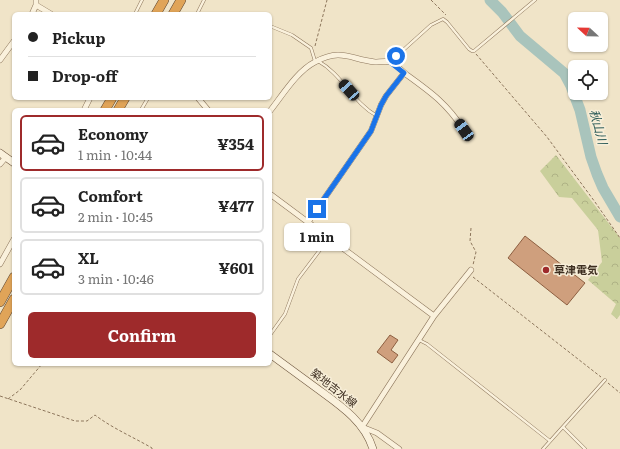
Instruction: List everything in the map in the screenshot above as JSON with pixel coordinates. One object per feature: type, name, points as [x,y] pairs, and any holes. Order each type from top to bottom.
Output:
[{"type":"highway","points":[[157,12],[164,0]]},
{"type":"highway","points":[[174,12],[181,0]]},
{"type":"highway","points":[[0,302],[12,281]]},
{"type":"highway","points":[[0,324],[12,303]]},
{"type":"main road","points":[[3,155],[12,162]]},
{"type":"main road","name":"築地吉水線","points":[[272,355],[346,410],[362,427],[373,449]]},
{"type":"street","points":[[36,3],[48,12]]},
{"type":"street","points":[[0,60],[12,44]]},
{"type":"street","points":[[272,109],[304,70],[317,61],[328,56],[348,55],[374,62],[390,62],[432,93],[444,104],[464,130]]},
{"type":"street","points":[[308,222],[371,131],[386,96],[404,73]]},
{"type":"street","points":[[200,100],[206,108]]},
{"type":"street","points":[[0,164],[3,155]]},
{"type":"street","points":[[272,195],[434,316]]},
{"type":"street","points":[[0,264],[12,243]]},
{"type":"street","points":[[399,449],[377,433],[362,427],[434,316],[470,271]]},
{"type":"lane","points":[[136,12],[142,0]]},
{"type":"lane","points":[[198,12],[204,0]]},
{"type":"lane","points":[[390,62],[431,25],[443,20],[447,22],[472,51],[534,1]]},
{"type":"lane","points":[[272,27],[292,35],[311,48],[317,61],[328,67],[359,101],[371,113],[377,116]]},
{"type":"lane","points":[[272,332],[285,314],[298,279],[329,238]]},
{"type":"lane","points":[[419,340],[427,344],[550,440]]},
{"type":"lane","points":[[543,449],[605,380]]},
{"type":"lane","points":[[563,426],[585,449]]},
{"type":"path","points":[[313,53],[327,0]]},
{"type":"path","points":[[476,54],[547,137],[620,238]]},
{"type":"path","points":[[471,228],[470,241],[476,252],[476,256],[470,271],[620,393]]},
{"type":"path","points":[[8,399],[20,390],[40,366]]},
{"type":"path","points":[[0,396],[74,421],[87,421],[95,415],[104,422],[132,436],[152,449]]},
{"type":"green space","points":[[556,155],[620,238],[620,315],[617,319],[611,314],[616,304],[588,280],[602,262],[598,230],[572,198],[559,197],[540,171]]},
{"type":"building","name":"草津電気","points":[[525,236],[585,283],[567,305],[508,258]]},
{"type":"building","points":[[390,335],[398,340],[391,350],[398,355],[392,363],[377,352]]},
{"type":"waterway","name":"秋山川","points":[[490,0],[502,12],[520,36],[564,73],[571,86],[580,110],[591,157],[597,174],[603,188],[620,217]]},
{"type":"place","name":"草津電気","points":[[546,270]]},
{"type":"route","points":[[317,209],[371,131],[386,96],[404,73],[390,62],[396,56]]}]
